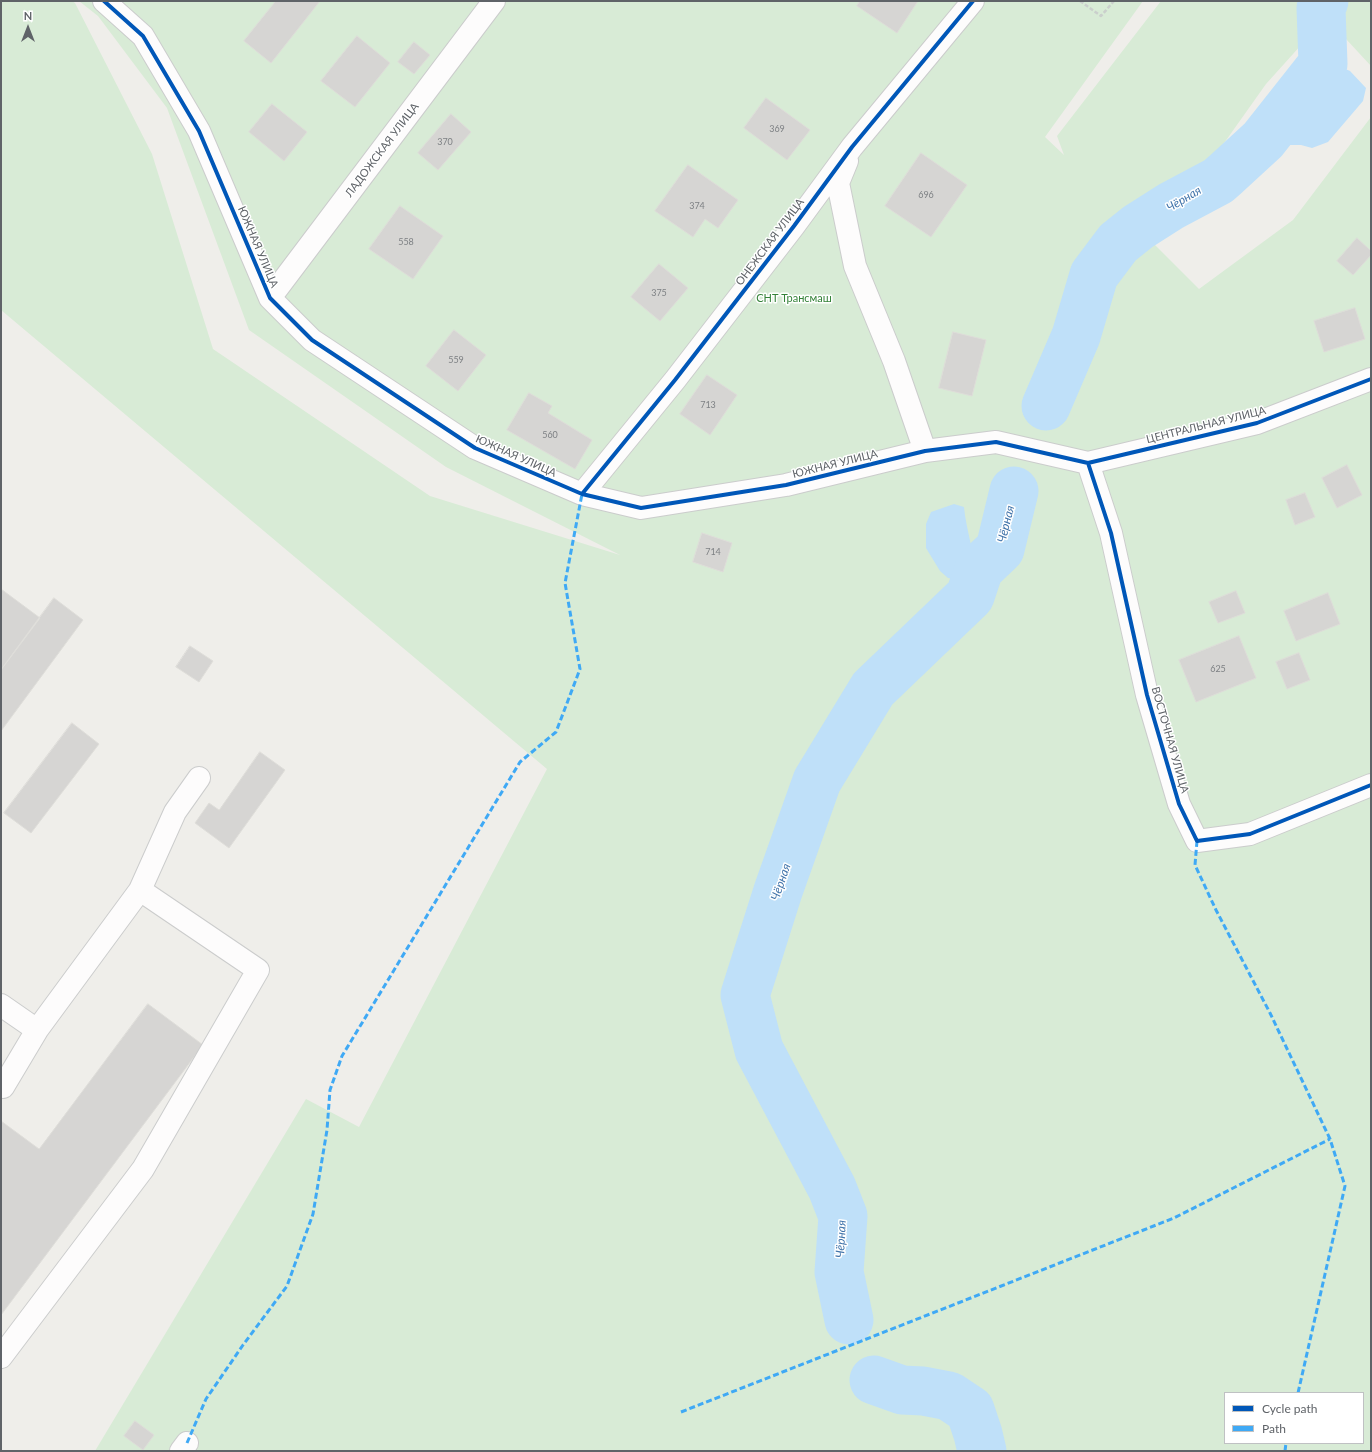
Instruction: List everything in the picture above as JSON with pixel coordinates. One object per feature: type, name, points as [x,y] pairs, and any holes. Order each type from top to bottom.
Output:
[{"type":"street","name":"ЮЖНАЯ УЛИЦА","points":[[104,1],[143,36],[199,131],[270,298],[312,340],[475,448],[582,494],[641,508],[786,485],[925,451],[996,442],[1088,463]]},
{"type":"street","name":"ЛАДОЖСКАЯ УЛИЦА","points":[[270,298],[494,1]]},
{"type":"street","name":"ОНЕЖСКАЯ УЛИЦА","points":[[582,494],[675,380],[794,226],[852,147],[973,1]]},
{"type":"street","points":[[852,147],[838,183],[854,266],[894,361],[925,451]]},
{"type":"street","name":"ЦЕНТРАЛЬНАЯ УЛИЦА","points":[[1088,463],[1257,423],[1371,379]]},
{"type":"street","name":"ВОСТОЧНАЯ УЛИЦА","points":[[1088,463],[1111,533],[1147,695],[1179,804],[1197,842],[1250,834],[1371,785]]},
{"type":"street","points":[[1,1086],[3,1087],[37,1030],[140,890],[175,812],[199,778]]},
{"type":"street","points":[[1,1357],[143,1169],[258,970],[140,890]]},
{"type":"street","points":[[1,1005],[37,1030]]},
{"type":"path","points":[[1080,1],[1101,16],[1114,1]]},
{"type":"green space","name":"СНТ Трансмаш","points":[[1,1],[72,1],[75,3],[152,154],[213,349],[430,496],[620,555],[446,467],[249,330],[167,108],[98,16],[79,1],[1143,1],[1045,137],[1064,155],[1057,136],[1161,1],[1371,1],[1371,66],[1346,39],[1302,44],[1266,84],[1222,146],[1181,222],[1154,244],[1199,289],[1293,220],[1371,117],[1371,1451],[95,1451],[306,1099],[359,1127],[547,769],[1,310]]},
{"type":"water","points":[[1311,63],[1332,63],[1350,71],[1366,88],[1363,101],[1328,142],[1312,148],[1301,145],[1281,145],[1235,175],[1226,174],[1230,155],[1244,136]]},
{"type":"water","points":[[954,504],[964,507],[972,549],[974,575],[967,581],[948,578],[940,571],[926,548],[926,524],[931,512]]},
{"type":"building","points":[[276,1],[320,1],[271,63],[244,41]]},
{"type":"building","points":[[860,1],[918,1],[897,33],[857,6]]},
{"type":"building","points":[[357,36],[390,63],[355,107],[321,81]]},
{"type":"building","points":[[414,42],[430,55],[414,74],[398,62]]},
{"type":"building","points":[[766,98],[810,130],[787,160],[744,128]]},
{"type":"building","points":[[272,104],[307,132],[284,161],[249,132]]},
{"type":"building","points":[[451,114],[471,132],[438,170],[418,153]]},
{"type":"building","points":[[921,153],[967,185],[931,237],[885,206]]},
{"type":"building","points":[[688,165],[738,200],[718,228],[705,219],[693,237],[655,211]]},
{"type":"building","points":[[400,206],[443,236],[413,279],[369,249]]},
{"type":"building","points":[[1357,238],[1371,251],[1371,255],[1353,275],[1337,261]]},
{"type":"building","points":[[659,264],[688,288],[660,321],[631,297]]},
{"type":"building","points":[[1355,308],[1365,339],[1324,352],[1314,321]]},
{"type":"building","points":[[454,330],[486,355],[458,391],[426,366]]},
{"type":"building","points":[[953,332],[986,340],[972,396],[939,388]]},
{"type":"building","points":[[707,375],[737,395],[710,435],[680,414]]},
{"type":"building","points":[[529,393],[552,406],[548,413],[592,440],[575,469],[507,430]]},
{"type":"building","points":[[1347,465],[1362,495],[1337,508],[1322,478]]},
{"type":"building","points":[[1305,493],[1315,517],[1295,525],[1286,500]]},
{"type":"building","points":[[702,533],[732,543],[723,572],[693,562]]},
{"type":"building","points":[[1,589],[40,618],[1,670]]},
{"type":"building","points":[[1236,591],[1245,613],[1218,623],[1209,602]]},
{"type":"building","points":[[1328,593],[1340,624],[1296,641],[1284,611]]},
{"type":"building","points":[[54,598],[83,620],[1,731],[1,670]]},
{"type":"building","points":[[1239,636],[1256,678],[1196,702],[1179,660]]},
{"type":"building","points":[[190,646],[213,661],[199,682],[176,667]]},
{"type":"building","points":[[1299,653],[1310,680],[1287,689],[1276,662]]},
{"type":"building","points":[[72,723],[99,744],[31,833],[4,813]]},
{"type":"building","points":[[260,752],[285,770],[229,848],[195,823],[209,803],[219,810]]},
{"type":"building","points":[[148,1004],[203,1045],[1,1315],[1,1121],[39,1149]]},
{"type":"building","points":[[135,1421],[154,1435],[143,1450],[124,1436]]},
{"type":"waterway","name":"Чёрная","points":[[1046,406],[1076,336],[1094,275],[1118,243],[1138,227],[1171,206],[1218,181],[1263,140],[1323,64],[1321,8],[1324,1]]},
{"type":"waterway","name":"Чёрная","points":[[849,1320],[839,1272],[843,1216],[832,1188],[759,1050],[745,995],[778,891],[817,781],[873,689],[970,596],[979,569],[1000,549],[1014,491]]},
{"type":"waterway","name":"Чёрная","points":[[874,1380],[902,1390],[923,1391],[949,1396],[970,1410],[982,1451]]},
{"type":"marked path","points":[[187,1443],[206,1399],[243,1345],[287,1286],[313,1214],[327,1130],[330,1090],[342,1056],[520,762],[556,732],[580,669],[565,583],[582,494]]},
{"type":"marked path","points":[[1197,841],[1195,865],[1216,910],[1270,1013],[1330,1139],[1345,1186],[1298,1392]]},
{"type":"marked path","points":[[681,1412],[1174,1218],[1330,1139]]},
{"type":"marked path","points":[[1285,1451],[1286,1444]]},
{"type":"cycle path","points":[[104,1],[143,36],[199,131],[270,298],[312,340],[475,448],[582,494],[641,508],[786,485],[925,451],[996,442],[1088,463],[1257,423],[1371,379]]},
{"type":"cycle path","points":[[582,494],[675,380],[794,226],[852,147],[973,1]]},
{"type":"cycle path","points":[[1088,463],[1111,533],[1147,695],[1179,804],[1197,841],[1250,834],[1371,785]]}]
